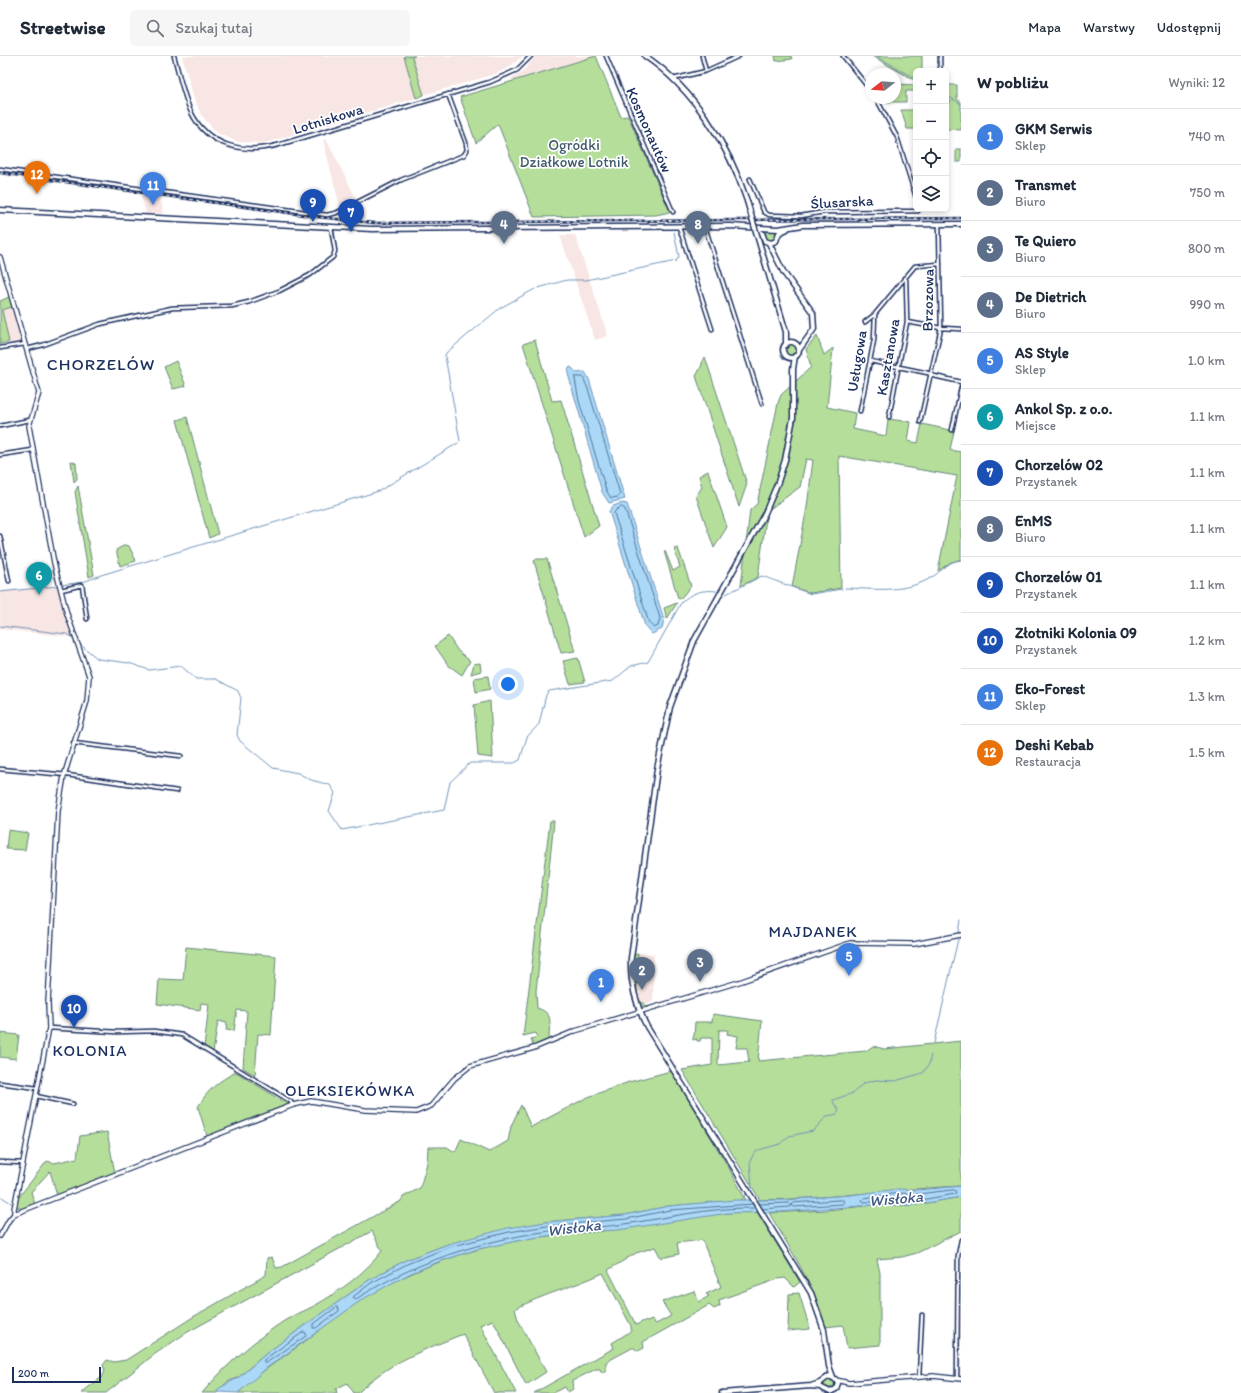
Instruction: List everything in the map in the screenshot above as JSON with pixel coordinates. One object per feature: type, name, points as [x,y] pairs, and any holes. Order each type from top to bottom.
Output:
[{"type":"main road","points":[[645,56],[679,86],[706,119],[725,149],[737,173],[747,201],[786,332],[786,345],[784,352],[793,369]]},
{"type":"main road","points":[[0,210],[398,230],[679,226],[775,229],[804,225],[961,224]]},
{"type":"main road","points":[[754,228],[763,236],[765,241],[769,243],[789,280],[806,301],[813,313],[814,329],[795,356],[793,369],[793,418],[785,460],[778,482],[765,513],[694,641],[676,688],[664,734],[631,958],[632,989],[640,1011],[653,1037],[674,1067],[811,1293],[824,1330],[828,1366],[832,1377],[836,1380],[835,1390],[826,1391],[812,1386]]},
{"type":"main road","points":[[776,257],[776,241],[778,235],[789,228]]},
{"type":"main road","points":[[763,236],[766,229]]},
{"type":"main road","points":[[775,229],[778,235]]},
{"type":"main road","points":[[769,243],[776,241]]},
{"type":"main road","points":[[786,332],[799,350]]},
{"type":"main road","points":[[786,345],[806,341]]},
{"type":"main road","points":[[788,357],[795,356]]},
{"type":"main road","points":[[722,1393],[812,1386],[822,1381],[826,1377],[828,1366]]},
{"type":"main road","points":[[826,1377],[832,1377]]},
{"type":"main road","points":[[822,1381],[826,1391]]},
{"type":"street","name":"Lotniskowa","points":[[174,56],[187,100],[198,122],[216,140],[242,149],[264,149],[278,146],[503,77],[517,70],[531,56]]},
{"type":"street","name":"Kosmonautów","points":[[606,56],[673,212]]},
{"type":"street","points":[[702,56],[706,71]]},
{"type":"street","points":[[672,79],[706,71],[739,56]]},
{"type":"street","points":[[843,56],[865,84]]},
{"type":"street","points":[[940,56],[940,68]]},
{"type":"street","points":[[679,86],[683,76]]},
{"type":"street","points":[[0,169],[330,214],[401,180],[464,156],[467,150],[466,143],[448,94]]},
{"type":"street","points":[[879,104],[897,137],[913,188]]},
{"type":"street","name":"Ślusarska","points":[[750,179],[767,215],[801,216],[824,212],[913,210]]},
{"type":"street","name":"Brzozowa","points":[[920,422],[941,328],[939,224]]},
{"type":"street","points":[[679,226],[712,329]]},
{"type":"street","points":[[705,226],[762,404]]},
{"type":"street","points":[[26,349],[43,345],[100,324],[172,308],[232,306],[265,296],[310,275],[333,257],[336,251],[331,227]]},
{"type":"street","points":[[0,257],[39,392],[30,420],[33,450],[60,590],[89,676],[87,701],[73,742],[64,776],[58,811],[48,1003],[49,1028],[14,1214]]},
{"type":"street","points":[[865,322],[875,314],[915,266],[940,264]]},
{"type":"street","name":"Kasztanowa","points":[[889,417],[907,322],[906,280],[904,278]]},
{"type":"street","name":"Usługowa","points":[[860,411],[874,340],[875,314]]},
{"type":"street","points":[[907,322],[941,328],[961,329]]},
{"type":"street","points":[[0,348],[24,344]]},
{"type":"street","points":[[870,361],[961,382]]},
{"type":"street","points":[[952,430],[961,388]]},
{"type":"street","points":[[0,426],[30,420]]},
{"type":"street","points":[[0,455],[33,450]]},
{"type":"street","points":[[0,536],[9,581]]},
{"type":"street","points":[[60,590],[82,585],[87,619]]},
{"type":"street","points":[[73,742],[181,756]]},
{"type":"street","points":[[0,769],[177,791]]},
{"type":"street","points":[[0,1236],[14,1214],[293,1105],[311,1101],[365,1110],[416,1112],[426,1109],[440,1098],[459,1074],[470,1066],[534,1048],[576,1031],[742,981],[850,943],[914,944],[961,935]]},
{"type":"street","points":[[49,1028],[117,1032],[154,1031],[182,1035],[266,1085],[290,1101],[293,1105]]},
{"type":"street","points":[[0,1084],[37,1088]]},
{"type":"street","points":[[36,1096],[73,1104]]},
{"type":"street","points":[[0,1162],[23,1163]]},
{"type":"street","points":[[836,1380],[849,1382],[933,1376],[959,1378],[958,1256],[959,1244],[961,1240]]},
{"type":"street","points":[[918,1377],[922,1315]]},
{"type":"street","points":[[835,1390],[849,1382]]},
{"type":"shaded area","points":[[182,56],[404,56],[416,98],[265,143],[238,142],[217,133],[202,116],[194,99]]},
{"type":"shaded area","points":[[523,56],[508,68],[495,74],[424,95],[412,57]]},
{"type":"shaded area","points":[[536,56],[596,56],[512,81],[511,78],[522,72]]},
{"type":"shaded area","points":[[326,139],[356,198],[340,207],[323,140]]},
{"type":"shaded area","points":[[141,195],[160,198],[164,213],[146,214]]},
{"type":"shaded area","points":[[357,201],[365,219],[342,218],[341,210]]},
{"type":"shaded area","points":[[560,235],[575,235],[608,336],[595,340]]},
{"type":"shaded area","points":[[12,307],[22,342],[15,344],[9,342],[2,309]]},
{"type":"shaded area","points":[[61,586],[73,637],[0,629],[0,591]]},
{"type":"shaded area","points":[[638,953],[654,954],[653,1002],[643,1004],[638,999],[637,989]]},
{"type":"shaded area","points":[[961,1303],[961,1375],[959,1349]]},
{"type":"green space","points":[[404,56],[415,56],[412,57],[424,95],[416,98]]},
{"type":"green space","name":"Ogródki Działkowe Lotnik","points":[[596,56],[621,117],[627,116],[629,118],[670,212],[656,215],[534,217],[498,124],[476,143],[460,97]]},
{"type":"green space","points":[[775,56],[791,56],[792,59],[776,61]]},
{"type":"green space","points":[[872,56],[922,56],[922,68],[913,68],[913,79],[901,72],[901,68],[893,68]]},
{"type":"green space","points":[[901,84],[913,85],[913,91],[906,91],[906,102],[901,102]]},
{"type":"green space","points":[[949,85],[957,85],[957,99],[961,102],[961,130],[949,129],[949,103],[951,101],[949,100]]},
{"type":"green space","points":[[901,110],[913,110],[913,129],[907,129]]},
{"type":"green space","points":[[956,149],[961,149],[961,162],[956,162]]},
{"type":"green space","points":[[769,230],[773,230],[775,231],[775,239],[769,240],[766,237],[766,233]]},
{"type":"green space","points":[[9,297],[12,307],[2,310],[9,342],[0,344],[0,301]]},
{"type":"green space","points":[[817,336],[824,355],[833,348],[827,407],[855,413],[853,429],[886,436],[888,419],[911,422],[908,441],[918,443],[922,424],[954,431],[950,450],[961,452],[961,560],[951,562],[938,571],[957,476],[839,456],[841,588],[811,593],[792,587],[807,507],[813,460],[806,459],[800,487],[767,511],[758,577],[741,586],[750,510],[757,504],[778,403],[781,395],[811,367],[806,349]]},
{"type":"green space","points":[[535,340],[552,401],[561,400],[599,526],[584,537],[523,344]]},
{"type":"green space","points":[[789,345],[793,345],[795,346],[795,354],[789,355],[786,352],[786,348]]},
{"type":"green space","points":[[705,357],[747,484],[739,507],[696,376]]},
{"type":"green space","points":[[176,361],[186,386],[173,389],[164,367]]},
{"type":"green space","points":[[187,417],[218,534],[209,538],[177,420]]},
{"type":"green space","points":[[71,461],[76,463],[77,479],[74,482]]},
{"type":"green space","points":[[708,471],[727,527],[714,548],[696,496],[702,487],[699,476]]},
{"type":"green space","points":[[78,486],[94,575],[89,577],[75,492]]},
{"type":"green space","points":[[125,545],[129,546],[136,561],[120,566],[116,550]]},
{"type":"green space","points":[[678,548],[691,586],[680,599],[678,598],[664,551],[673,571],[680,567],[674,549]]},
{"type":"green space","points":[[537,559],[547,559],[575,651],[561,653],[534,561]]},
{"type":"green space","points":[[677,603],[667,619],[664,608]]},
{"type":"green space","points":[[448,636],[458,651],[470,661],[462,675],[448,665],[435,646]]},
{"type":"green space","points":[[578,658],[585,682],[570,684],[563,661]]},
{"type":"green space","points":[[480,663],[481,671],[471,674],[474,664]]},
{"type":"green space","points":[[488,676],[490,689],[476,692],[474,678]]},
{"type":"green space","points":[[490,701],[493,758],[478,756],[474,705]]},
{"type":"green space","points":[[550,821],[554,821],[536,991],[537,1008],[543,1010],[550,1019],[549,1039],[533,1046],[531,1039],[537,1037],[536,1033],[523,1036]]},
{"type":"green space","points":[[8,830],[28,833],[25,850],[6,849]]},
{"type":"green space","points":[[186,947],[276,956],[271,1035],[258,1034],[255,1075],[243,1068],[247,1011],[237,1010],[234,1031],[226,1030],[227,1023],[218,1021],[213,1053],[204,1048],[209,1004],[201,1003],[200,1010],[157,1004],[159,979],[183,980]]},
{"type":"green space","points":[[638,953],[637,989],[638,998],[633,976],[633,956]]},
{"type":"green space","points":[[638,999],[647,1007],[641,1006]]},
{"type":"green space","points":[[713,1014],[762,1021],[758,1061],[866,1051],[873,1046],[884,1049],[961,1041],[961,1186],[810,1198],[760,1200],[682,1070],[712,1065],[712,1038],[701,1038],[700,1041],[697,1041],[697,1039],[693,1040],[693,1036],[695,1022],[712,1022]],"holes":[[[719,1030],[728,1030],[727,1034],[738,1036],[736,1048],[747,1048],[749,1062],[718,1065]]]},
{"type":"green space","points":[[0,1033],[19,1035],[16,1059],[0,1057]]},
{"type":"green space","points":[[671,1071],[729,1168],[746,1200],[669,1206],[625,1215],[546,1222],[448,1244],[406,1260],[369,1280],[268,1352],[239,1377],[227,1382],[217,1393],[202,1393],[230,1363],[261,1337],[284,1321],[333,1295],[368,1267],[382,1251],[372,1231],[186,1333],[155,1354],[106,1393],[81,1393],[102,1377],[105,1371],[103,1365],[107,1360],[114,1362],[126,1360],[193,1317],[266,1275],[267,1258],[272,1257],[276,1268],[282,1267],[401,1201],[403,1197],[420,1188],[427,1163],[428,1147],[447,1147],[455,1152],[461,1139],[489,1152],[508,1141],[511,1126],[521,1105],[531,1127],[588,1097],[629,1082]]},
{"type":"green space","points":[[236,1072],[282,1101],[283,1099],[287,1101],[288,1104],[207,1136],[198,1107],[205,1095],[214,1086]]},
{"type":"green space","points":[[107,1132],[115,1173],[57,1195],[50,1171],[31,1192],[35,1204],[23,1210],[16,1206],[18,1198],[47,1161],[54,1163],[77,1158],[80,1136]]},
{"type":"green space","points":[[961,1197],[961,1231],[917,1253],[902,1257],[877,1259],[880,1273],[880,1345],[847,1348],[843,1325],[825,1327],[815,1297],[808,1282],[769,1213],[827,1210],[875,1205],[915,1205]]},
{"type":"green space","points":[[757,1212],[800,1282],[794,1287],[785,1278],[778,1279],[719,1300],[720,1306],[714,1309],[709,1305],[643,1342],[644,1348],[638,1351],[632,1348],[606,1362],[606,1370],[602,1373],[600,1369],[596,1369],[572,1381],[573,1389],[568,1392],[565,1387],[552,1393],[534,1393],[614,1348],[612,1343],[631,1331],[631,1326],[603,1273],[536,1299],[515,1309],[518,1320],[546,1372],[526,1385],[493,1320],[480,1325],[516,1393],[494,1393],[463,1334],[421,1351],[394,1365],[369,1382],[358,1393],[354,1393],[347,1383],[336,1389],[337,1393],[238,1393],[263,1371],[364,1298],[403,1277],[444,1260],[487,1247],[531,1238],[597,1232],[705,1215]],"holes":[[[702,1240],[721,1287],[706,1294],[709,1296],[699,1302],[694,1291],[662,1302],[671,1316],[656,1324],[652,1320],[647,1322],[644,1321],[636,1325],[608,1270],[636,1253],[655,1247],[661,1258],[679,1254],[677,1243]]]},
{"type":"green space","points":[[799,1293],[810,1329],[788,1331],[789,1294]]},
{"type":"green space","points":[[830,1378],[834,1380],[836,1384],[834,1388],[830,1390],[826,1388],[824,1384],[826,1380]]},
{"type":"water","points":[[571,367],[577,373],[585,372],[589,379],[625,499],[609,503],[602,492],[568,374],[569,368]]},
{"type":"water","points":[[622,503],[627,504],[664,619],[662,629],[652,634],[645,626],[609,511],[613,506]]},
{"type":"water","name":"Wisłoka","points":[[961,1186],[961,1197],[915,1205],[875,1205],[780,1212],[728,1213],[618,1230],[576,1232],[532,1238],[478,1249],[438,1262],[409,1274],[363,1299],[268,1367],[238,1393],[217,1392],[218,1389],[239,1377],[268,1352],[369,1280],[406,1260],[448,1244],[508,1228],[546,1222],[625,1215],[669,1206],[735,1200],[784,1200],[850,1195],[898,1189],[918,1190]]},
{"type":"waterway","points":[[876,56],[913,77]]},
{"type":"waterway","points":[[949,97],[961,104]]},
{"type":"waterway","points":[[538,288],[567,280],[586,280],[676,261],[679,257],[674,232]]},
{"type":"waterway","points":[[460,441],[445,356],[446,353],[500,308],[535,289]]},
{"type":"waterway","points":[[61,585],[83,582],[101,575],[379,491],[458,443]]},
{"type":"waterway","points":[[845,588],[897,589],[907,587],[927,580],[951,563],[961,559]]},
{"type":"waterway","points":[[726,594],[762,576],[811,594],[842,589]]},
{"type":"waterway","points":[[0,592],[57,586]]},
{"type":"waterway","points":[[81,645],[98,659],[129,663],[149,670],[181,666],[196,679],[216,679],[238,691],[241,698],[237,735],[240,741],[273,768],[298,773],[311,780],[330,785],[335,793],[329,811],[342,830],[444,810],[450,782],[470,763],[514,763],[520,760],[527,737],[539,724],[546,695],[549,691],[613,681],[631,666],[648,662],[681,603],[697,592],[716,591]]},
{"type":"waterway","points":[[0,626],[67,634],[73,638]]},
{"type":"waterway","points":[[959,933],[961,920]]},
{"type":"waterway","points":[[934,1043],[958,939]]},
{"type":"waterway","points":[[749,1191],[752,1188],[750,1161],[754,1153],[780,1144],[789,1136],[813,1131],[827,1116],[837,1114],[839,1110],[834,1104],[833,1100],[853,1093],[864,1083],[876,1080],[895,1081],[923,1073],[929,1064],[931,1055]]},
{"type":"waterway","points":[[741,1200],[747,1193]]},
{"type":"waterway","points":[[0,1196],[13,1204]]},
{"type":"railway","points":[[0,173],[317,217],[374,223],[961,218]]},
{"type":"place","name":"Deshi Kebab","points":[[37,194]]},
{"type":"place","name":"Eko-Forest","points":[[153,205]]},
{"type":"place","name":"Chorzelów 01","points":[[313,222]]},
{"type":"place","name":"Chorzelów 02","points":[[351,232]]},
{"type":"place","name":"De Dietrich","points":[[504,244]]},
{"type":"place","name":"EnMS","points":[[698,244]]},
{"type":"place","name":"Ankol Sp. z o.o.","points":[[39,595]]},
{"type":"place","name":"AS Style","points":[[849,976]]},
{"type":"place","name":"Te Quiero","points":[[700,982]]},
{"type":"place","name":"Transmet","points":[[642,990]]},
{"type":"place","name":"GKM Serwis","points":[[601,1002]]},
{"type":"place","name":"Złotniki Kolonia 09","points":[[74,1028]]},
{"type":"district","name":"CHORZELÓW","points":[[101,364]]},
{"type":"district","name":"MAJDANEK","points":[[813,931]]},
{"type":"district","name":"KOLONIA","points":[[90,1050]]},
{"type":"district","name":"OLEKSIEKÓWKA","points":[[350,1090]]}]
